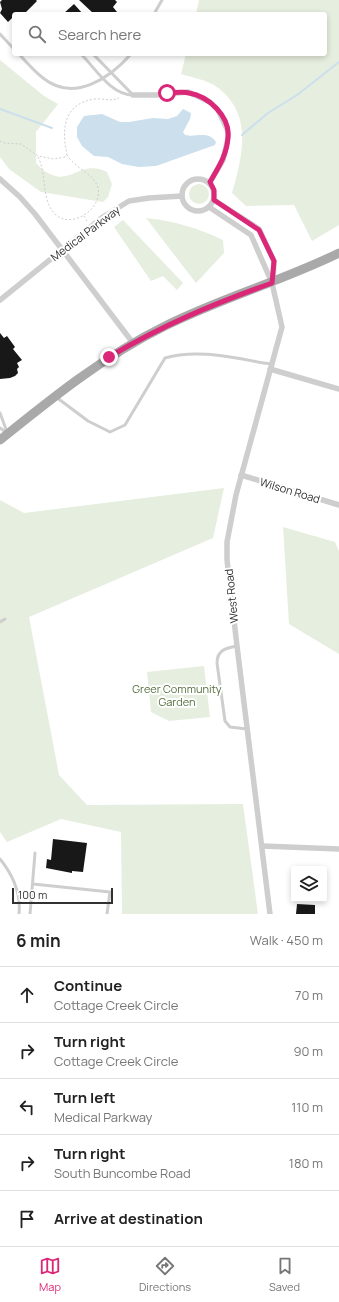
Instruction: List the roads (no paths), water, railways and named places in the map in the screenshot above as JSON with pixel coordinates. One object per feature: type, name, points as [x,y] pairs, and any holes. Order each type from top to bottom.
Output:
[{"type":"main road","points":[[2,434],[85,373],[133,343],[182,318],[272,283],[339,254]]},
{"type":"street","points":[[133,95],[156,95],[188,92],[198,95],[210,102],[218,110],[228,131],[228,138],[223,160],[210,182]]},
{"type":"street","points":[[199,178],[210,182],[214,190],[214,200],[209,208],[194,211],[186,205],[182,196],[184,185],[188,181],[199,178]]},
{"type":"street","points":[[0,180],[20,197],[133,343]]},
{"type":"street","name":"Medical Parkway","points":[[0,300],[103,217],[129,201],[182,196]]},
{"type":"street","points":[[214,200],[259,230],[274,261],[272,283]]},
{"type":"street","points":[[209,208],[251,235],[272,283]]},
{"type":"street","name":"West Road","points":[[270,914],[227,560],[227,542],[241,476],[282,327],[272,283]]},
{"type":"street","points":[[271,367],[339,389]]},
{"type":"street","name":"Wilson Road","points":[[241,476],[339,505]]},
{"type":"street","points":[[262,846],[339,849]]},
{"type":"lane","points":[[155,12],[162,0]]},
{"type":"lane","points":[[0,34],[12,47]]},
{"type":"lane","points":[[21,56],[44,79],[58,85],[74,88],[88,86],[104,78],[129,56]]},
{"type":"lane","points":[[81,56],[116,91],[124,95],[133,95]]},
{"type":"lane","points":[[95,56],[133,95]]},
{"type":"lane","points":[[54,396],[88,421],[110,432],[125,425],[165,358],[180,354],[208,355],[271,367]]},
{"type":"lane","points":[[0,413],[2,434]]},
{"type":"lane","points":[[0,622],[5,619]]},
{"type":"lane","points":[[237,646],[222,650],[217,656],[217,663],[225,721],[230,727],[236,729],[248,729]]},
{"type":"lane","points":[[30,914],[35,853]]},
{"type":"lane","points":[[0,859],[18,891],[20,901],[19,914]]},
{"type":"lane","points":[[33,884],[110,892],[107,914]]},
{"type":"water","points":[[183,109],[191,113],[190,119],[183,132],[185,135],[209,136],[216,142],[215,145],[156,166],[139,167],[122,164],[108,157],[94,156],[82,146],[77,137],[77,127],[84,116],[102,114],[120,122],[129,122],[153,118],[168,119],[177,116]]},
{"type":"waterway","points":[[242,135],[268,113],[297,95],[339,62]]},
{"type":"waterway","points":[[0,109],[52,128]]},
{"type":"park label","name":"Greer Community Garden","points":[[177,694]]}]
